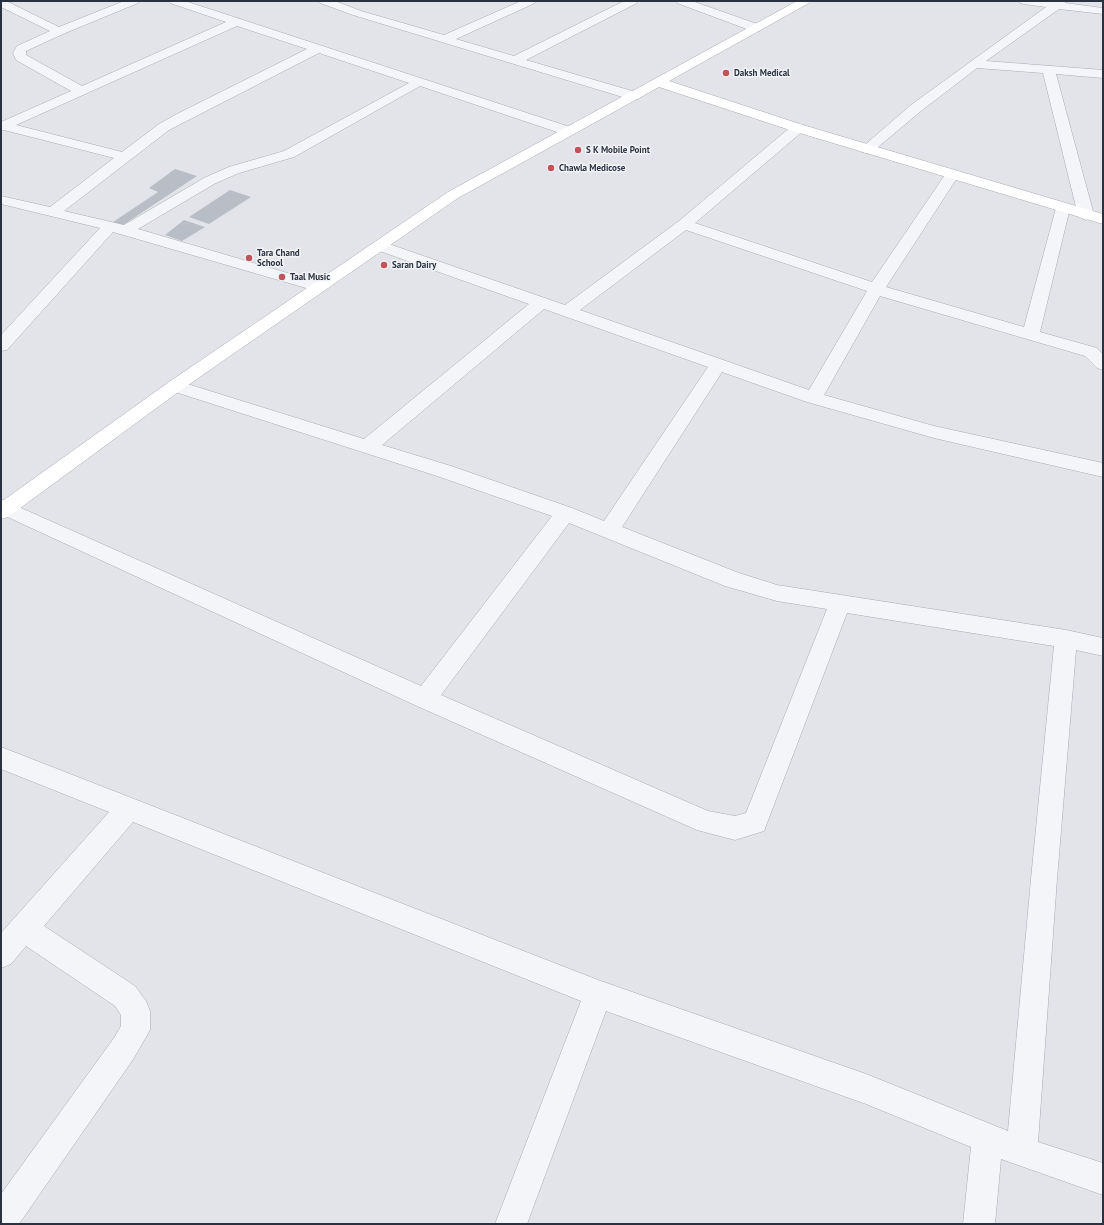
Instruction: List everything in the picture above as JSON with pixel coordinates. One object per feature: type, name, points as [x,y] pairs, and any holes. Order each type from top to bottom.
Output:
[{"type":"main road","points":[[3,508],[175,386],[453,195],[805,1]]},
{"type":"main road","points":[[658,82],[798,128],[1103,219]]},
{"type":"street","points":[[82,91],[20,58],[19,53],[21,49],[59,31],[134,1]]},
{"type":"street","points":[[174,1],[568,131]]},
{"type":"street","points":[[326,1],[357,13],[634,96]]},
{"type":"street","points":[[445,39],[531,1]]},
{"type":"street","points":[[516,60],[632,1]]},
{"type":"street","points":[[681,1],[756,28]]},
{"type":"street","points":[[1024,1],[1103,11]]},
{"type":"street","points":[[1,3],[59,31]]},
{"type":"street","points":[[867,149],[916,108],[1057,4]]},
{"type":"street","points":[[3,127],[235,22]]},
{"type":"street","points":[[54,212],[126,157],[145,140],[180,118],[317,49]]},
{"type":"street","points":[[974,64],[1103,74]]},
{"type":"street","points":[[1049,70],[1086,215]]},
{"type":"street","points":[[1,346],[118,229],[209,181],[234,170],[289,154],[419,82]]},
{"type":"street","points":[[3,127],[126,157]]},
{"type":"street","points":[[567,312],[684,224],[798,128]]},
{"type":"street","points":[[813,398],[876,289],[952,175]]},
{"type":"street","points":[[1,200],[118,229],[319,287]]},
{"type":"street","points":[[1031,334],[1064,208]]},
{"type":"street","points":[[684,224],[876,289],[1092,352],[1103,364]]},
{"type":"street","points":[[380,246],[813,398],[934,432],[1103,470]]},
{"type":"street","points":[[367,447],[541,303]]},
{"type":"street","points":[[609,530],[718,365]]},
{"type":"street","points":[[175,386],[444,471],[565,513],[733,580],[777,593],[1066,639],[1103,647]]},
{"type":"street","points":[[3,508],[425,699],[706,822],[735,828],[755,823],[840,603]]},
{"type":"street","points":[[425,699],[565,513]]},
{"type":"street","points":[[1022,1152],[1044,880],[1066,639]]},
{"type":"street","points":[[1,758],[598,994],[866,1089],[1022,1152],[1103,1179]]},
{"type":"street","points":[[1,954],[128,809]]},
{"type":"street","points":[[1,1222],[120,1054],[135,1030],[136,1011],[125,996],[24,928]]},
{"type":"street","points":[[511,1224],[598,994]]},
{"type":"street","points":[[980,1224],[987,1138]]},
{"type":"building","points":[[175,169],[197,176],[123,225],[113,222],[158,192],[149,188]]},
{"type":"building","points":[[230,190],[251,197],[209,224],[189,217]]},
{"type":"building","points":[[184,220],[205,227],[182,241],[165,235]]},
{"type":"place","name":"Daksh Medical","points":[[726,73]]},
{"type":"place","name":"S K Mobile Point","points":[[578,150]]},
{"type":"place","name":"Chawla Medicose","points":[[551,168]]},
{"type":"place","name":"Tara Chand School","points":[[249,258]]},
{"type":"place","name":"Saran Dairy","points":[[384,265]]},
{"type":"place","name":"Taal Music","points":[[282,277]]}]
